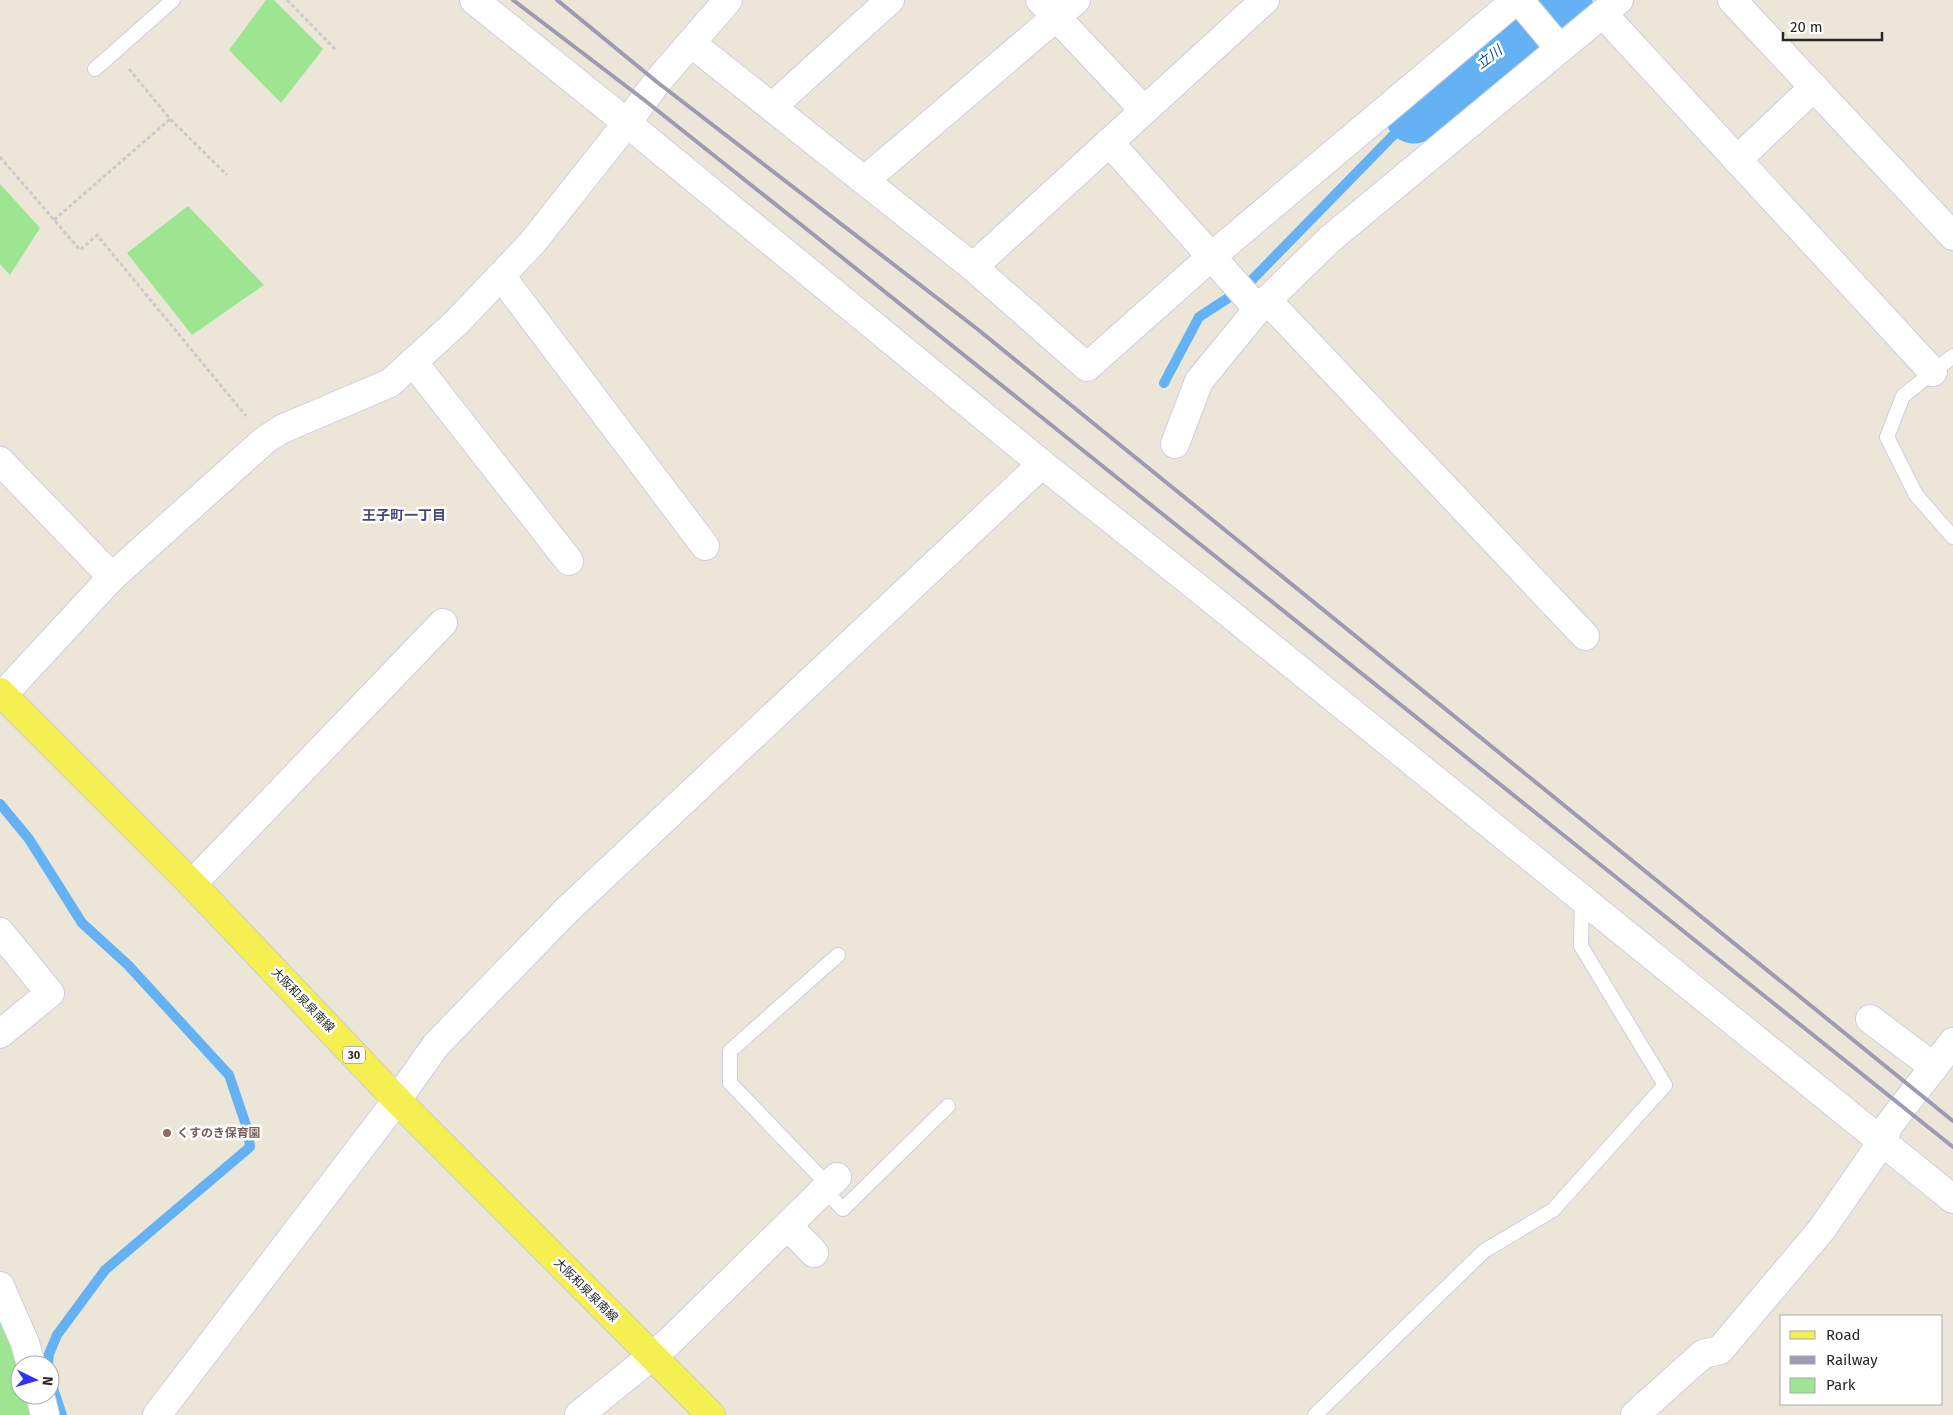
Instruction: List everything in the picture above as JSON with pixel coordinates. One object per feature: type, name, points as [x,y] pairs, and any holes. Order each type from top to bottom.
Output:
[{"type":"main road","name":"大阪和泉泉南線","points":[[1,695],[192,884],[397,1100],[711,1415]]},
{"type":"street","points":[[474,0],[627,123],[1042,464],[1953,1199]]},
{"type":"street","points":[[1,695],[112,577],[265,440],[282,429],[390,383],[457,322],[532,243],[648,94],[728,0]]},
{"type":"street","points":[[772,107],[890,0]]},
{"type":"street","points":[[864,180],[1048,9],[1076,0]]},
{"type":"street","points":[[973,266],[1265,0]]},
{"type":"street","points":[[1732,0],[1953,236]]},
{"type":"street","points":[[691,43],[973,266],[1087,366],[1219,264],[1521,4],[1558,46]]},
{"type":"street","points":[[1175,444],[1199,381],[1260,305],[1330,239],[1558,46],[1611,7],[1737,160],[1943,364]]},
{"type":"street","points":[[1048,9],[1144,110]]},
{"type":"street","points":[[1737,160],[1814,87]]},
{"type":"street","points":[[1109,142],[1219,264],[1585,636]]},
{"type":"street","points":[[501,276],[705,546]]},
{"type":"street","points":[[413,362],[569,561]]},
{"type":"street","points":[[0,461],[112,577]]},
{"type":"street","points":[[157,1415],[397,1100],[436,1045],[566,911],[1042,464]]},
{"type":"street","points":[[192,884],[444,623]]},
{"type":"street","points":[[0,932],[50,993],[0,1034]]},
{"type":"street","points":[[1870,1019],[1934,1067]]},
{"type":"street","points":[[1635,1415],[1703,1354],[1720,1350],[1822,1229],[1882,1142],[1889,1125],[1953,1042]]},
{"type":"street","points":[[579,1415],[668,1343],[830,1184]]},
{"type":"street","points":[[788,1226],[814,1252]]},
{"type":"street","points":[[0,1286],[25,1343],[28,1355]]},
{"type":"lane","points":[[95,69],[173,0]]},
{"type":"lane","points":[[1943,364],[1903,396],[1887,437],[1916,494],[1953,537]]},
{"type":"lane","points":[[1315,1415],[1484,1251],[1553,1210],[1665,1085],[1581,946],[1582,899]]},
{"type":"lane","points":[[838,956],[730,1051],[730,1083],[830,1184],[843,1209],[948,1106]]},
{"type":"path","points":[[287,0],[336,50]]},
{"type":"path","points":[[114,51],[170,119],[227,175]]},
{"type":"path","points":[[54,220],[170,119]]},
{"type":"path","points":[[0,157],[80,250],[97,235],[265,440]]},
{"type":"green space","points":[[266,0],[274,0],[323,49],[281,103],[229,50]]},
{"type":"green space","points":[[0,184],[40,228],[10,275],[0,264]]},
{"type":"green space","points":[[188,206],[264,285],[192,335],[127,253]]},
{"type":"green space","points":[[0,1314],[14,1355],[10,1355],[10,1405],[30,1405],[32,1415],[0,1415]]},
{"type":"waterway","name":"立川","points":[[1414,114],[1563,0]]},
{"type":"waterway","points":[[1164,383],[1199,317],[1245,287],[1414,114]]},
{"type":"waterway","points":[[0,804],[29,839],[82,923],[128,965],[229,1075],[248,1131],[250,1147],[105,1270],[57,1335],[49,1355]]},
{"type":"waterway","points":[[59,1405],[62,1415]]},
{"type":"railway","points":[[513,0],[643,99],[804,227],[1953,1147]]},
{"type":"railway","points":[[557,0],[657,82],[976,328],[1953,1121]]},
{"type":"place","name":"くすのき保育園","points":[[167,1133]]},
{"type":"district","name":"王子町一丁目","points":[[404,515]]}]
